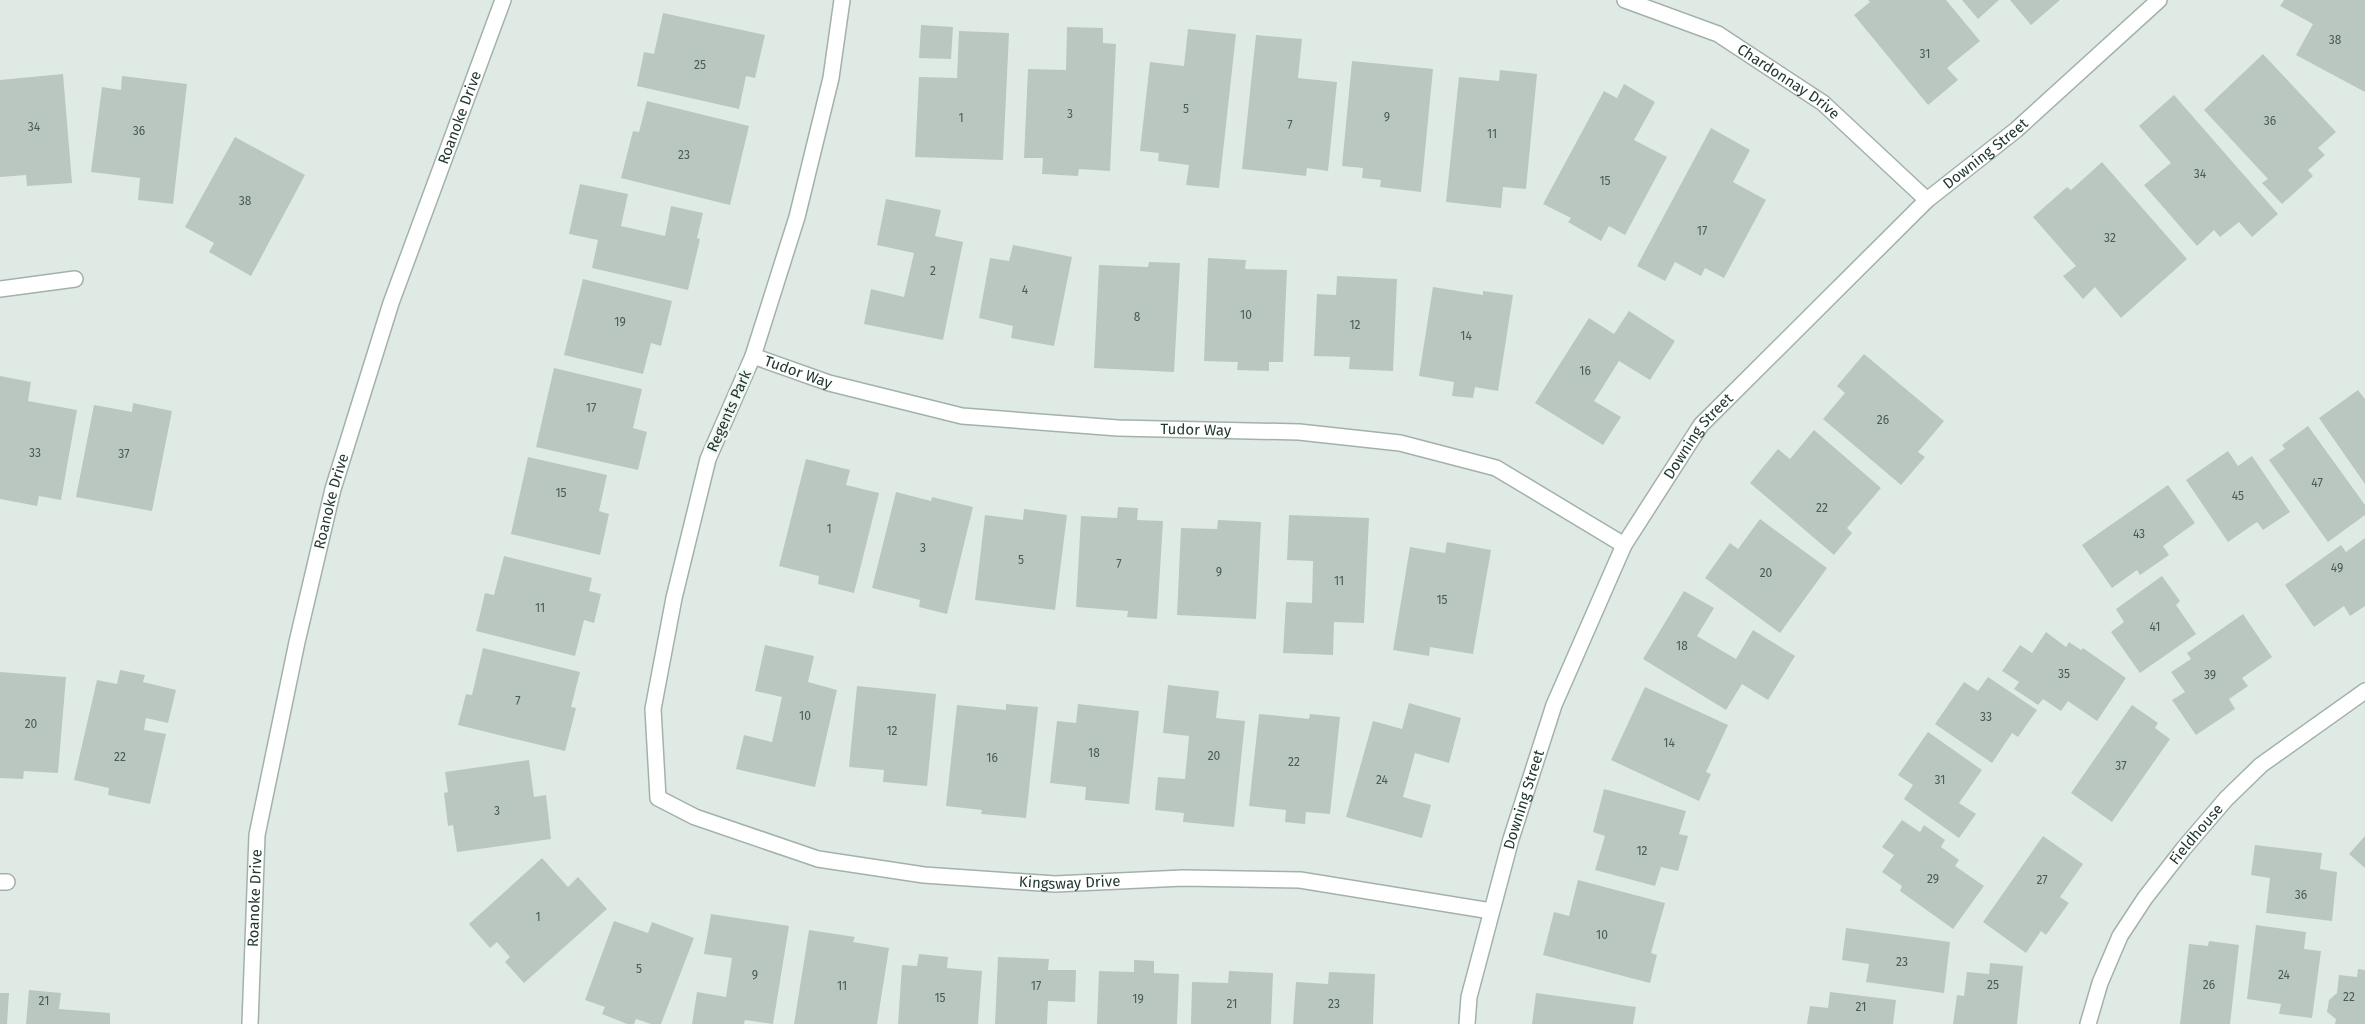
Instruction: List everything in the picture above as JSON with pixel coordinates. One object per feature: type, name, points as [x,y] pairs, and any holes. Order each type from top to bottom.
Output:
[{"type":"street","name":"Roanoke Drive","points":[[250,1024],[257,835],[297,642],[333,488],[391,303],[503,0]]},
{"type":"street","name":"Regents Park","points":[[658,798],[653,709],[674,598],[708,458],[753,356],[797,217],[831,78],[842,0]]},
{"type":"street","name":"Chardonnay Drive","points":[[1625,0],[1718,34],[1823,103],[1927,200]]},
{"type":"street","name":"Downing Street","points":[[1468,1024],[1470,997],[1511,839],[1554,705],[1624,545],[1701,425],[1927,200],[2016,130],[2160,0]]},
{"type":"street","points":[[0,289],[75,279]]},
{"type":"street","name":"Tudor Way","points":[[753,356],[829,383],[962,416],[1118,428],[1299,432],[1400,443],[1496,468],[1624,545]]},
{"type":"street","name":"Fieldhouse","points":[[2088,1024],[2100,983],[2120,936],[2145,898],[2184,848],[2226,799],[2261,765],[2365,692]]},
{"type":"street","name":"Kingsway Drive","points":[[658,798],[695,817],[818,859],[924,875],[1055,884],[1183,878],[1300,880],[1492,911]]},
{"type":"building","points":[[1868,0],[1946,0],[1980,41],[1947,68],[1958,80],[1928,105],[1854,15],[1870,2]]},
{"type":"building","points":[[1962,0],[1999,0],[1978,19]]},
{"type":"building","points":[[2010,0],[2060,0],[2031,25]]},
{"type":"building","points":[[2284,0],[2365,0],[2365,92],[2296,55],[2313,24],[2280,6]]},
{"type":"building","points":[[663,13],[765,35],[755,78],[746,76],[739,109],[637,86],[644,52],[654,54]]},
{"type":"building","points":[[921,25],[953,27],[951,59],[919,58]]},
{"type":"building","points":[[1067,27],[1103,28],[1103,43],[1116,44],[1110,171],[1079,169],[1078,176],[1042,174],[1043,158],[1024,158],[1028,69],[1066,70]]},
{"type":"building","points":[[1188,29],[1236,34],[1219,188],[1186,185],[1189,165],[1158,161],[1159,153],[1140,151],[1150,62],[1184,66]]},
{"type":"building","points":[[959,31],[1009,33],[1003,160],[915,157],[919,77],[957,78]]},
{"type":"building","points":[[1256,35],[1302,39],[1298,78],[1337,82],[1328,171],[1307,168],[1306,176],[1242,169]]},
{"type":"building","points":[[2263,54],[2336,132],[2318,148],[2325,155],[2308,170],[2313,176],[2282,204],[2262,183],[2268,179],[2204,110]]},
{"type":"building","points":[[1352,61],[1433,69],[1421,192],[1380,187],[1381,180],[1362,178],[1363,168],[1342,166]]},
{"type":"building","points":[[1500,70],[1537,74],[1526,189],[1503,187],[1501,208],[1446,202],[1459,77],[1499,81]]},
{"type":"building","points":[[63,74],[72,183],[27,186],[26,175],[0,177],[0,80]]},
{"type":"building","points":[[122,76],[187,84],[173,204],[138,200],[140,178],[91,172],[102,87],[121,90]]},
{"type":"building","points":[[1624,84],[1655,102],[1634,140],[1667,157],[1625,235],[1609,226],[1601,241],[1568,222],[1571,218],[1543,204],[1604,91],[1617,98]]},
{"type":"building","points":[[2174,95],[2278,214],[2252,237],[2239,222],[2220,237],[2214,230],[2197,246],[2144,185],[2171,163],[2139,126]]},
{"type":"building","points":[[647,101],[749,126],[730,205],[621,178],[633,131],[639,132]]},
{"type":"building","points":[[1711,128],[1750,150],[1733,182],[1766,200],[1724,278],[1705,268],[1701,276],[1675,262],[1665,281],[1637,266]]},
{"type":"building","points":[[235,137],[305,175],[251,276],[209,252],[214,243],[185,227]]},
{"type":"building","points":[[2102,162],[2187,259],[2121,318],[2095,287],[2083,299],[2063,276],[2076,266],[2033,217],[2067,187],[2071,190]]},
{"type":"building","points":[[580,184],[628,194],[621,226],[665,236],[671,206],[703,213],[697,238],[700,239],[688,290],[592,268],[598,240],[569,234]]},
{"type":"building","points":[[886,199],[941,210],[935,236],[963,242],[943,340],[864,324],[871,289],[904,297],[914,253],[877,245]]},
{"type":"building","points":[[1013,245],[1072,257],[1054,346],[1011,338],[1013,326],[979,318],[990,258],[1009,261]]},
{"type":"building","points":[[1208,258],[1246,260],[1245,269],[1287,270],[1283,362],[1269,362],[1269,371],[1237,370],[1238,362],[1204,361]]},
{"type":"building","points":[[1149,262],[1180,263],[1174,372],[1094,368],[1099,265],[1148,267]]},
{"type":"building","points":[[1337,276],[1397,279],[1393,371],[1349,369],[1350,357],[1314,356],[1317,294],[1336,295]]},
{"type":"building","points":[[583,279],[672,301],[661,346],[651,343],[643,374],[564,355]]},
{"type":"building","points":[[1433,287],[1483,295],[1483,291],[1513,295],[1498,391],[1475,387],[1473,398],[1452,396],[1454,382],[1419,376]]},
{"type":"building","points":[[1629,311],[1675,341],[1650,380],[1619,361],[1594,401],[1621,417],[1603,445],[1535,403],[1589,318],[1614,334]]},
{"type":"building","points":[[1864,354],[1944,421],[1918,452],[1925,457],[1901,485],[1823,419],[1845,393],[1837,386]]},
{"type":"building","points":[[554,368],[642,389],[633,428],[647,432],[638,470],[536,447]]},
{"type":"building","points":[[0,376],[31,382],[28,401],[77,410],[61,500],[39,496],[37,506],[0,499]]},
{"type":"building","points":[[2358,390],[2365,399],[2365,484],[2319,418]]},
{"type":"building","points":[[133,403],[172,411],[152,511],[76,497],[94,405],[132,412]]},
{"type":"building","points":[[2308,426],[2365,505],[2365,515],[2328,542],[2269,460],[2285,449],[2282,445]]},
{"type":"building","points":[[1814,430],[1881,488],[1847,528],[1852,533],[1834,555],[1750,483],[1778,449],[1790,459]]},
{"type":"building","points":[[2228,451],[2238,466],[2252,456],[2290,512],[2263,530],[2257,522],[2228,542],[2186,480]]},
{"type":"building","points":[[528,457],[607,475],[599,511],[609,514],[600,555],[511,534]]},
{"type":"building","points":[[806,459],[850,470],[846,485],[879,493],[854,593],[818,584],[819,576],[779,566]]},
{"type":"building","points":[[2168,485],[2195,523],[2163,546],[2169,555],[2140,575],[2137,570],[2112,588],[2082,545]]},
{"type":"building","points":[[896,492],[931,501],[932,497],[973,507],[947,614],[919,607],[920,600],[872,588]]},
{"type":"building","points":[[1118,507],[1138,508],[1137,520],[1163,521],[1157,619],[1127,617],[1128,611],[1076,607],[1081,516],[1117,518]]},
{"type":"building","points":[[1024,509],[1067,515],[1055,610],[975,600],[985,515],[1023,520]]},
{"type":"building","points":[[1289,515],[1369,518],[1364,623],[1334,622],[1333,655],[1283,653],[1286,602],[1312,603],[1313,561],[1287,560]]},
{"type":"building","points":[[1760,519],[1827,568],[1780,633],[1705,578],[1730,543],[1738,549]]},
{"type":"building","points":[[1218,520],[1261,522],[1256,619],[1177,615],[1181,528],[1217,529]]},
{"type":"building","points":[[2365,538],[2365,606],[2350,616],[2344,606],[2314,627],[2285,585],[2341,545],[2346,552]]},
{"type":"building","points":[[1447,542],[1491,550],[1473,654],[1430,647],[1429,656],[1393,650],[1410,547],[1445,553]]},
{"type":"building","points":[[504,556],[592,578],[589,591],[601,594],[594,623],[584,620],[575,656],[476,631],[485,593],[494,595]]},
{"type":"building","points":[[2162,576],[2180,601],[2176,605],[2196,634],[2140,673],[2111,632],[2124,622],[2116,609]]},
{"type":"building","points":[[1684,591],[1714,608],[1697,636],[1736,659],[1753,630],[1795,656],[1768,700],[1742,684],[1726,710],[1643,659]]},
{"type":"building","points":[[2243,614],[2272,657],[2242,678],[2248,686],[2229,699],[2235,709],[2196,735],[2172,700],[2185,692],[2171,672],[2191,659],[2187,653]]},
{"type":"building","points":[[2046,632],[2066,647],[2069,642],[2081,650],[2083,648],[2126,678],[2097,721],[2068,701],[2061,711],[2043,699],[2038,705],[2014,689],[2019,682],[2002,671],[2020,645],[2032,653]]},
{"type":"building","points":[[765,645],[814,656],[808,682],[837,690],[815,787],[736,769],[744,735],[772,742],[782,697],[755,691]]},
{"type":"building","points":[[483,648],[580,672],[571,707],[576,708],[565,751],[458,725],[466,694],[472,695]]},
{"type":"building","points":[[120,670],[145,675],[143,682],[176,690],[168,723],[146,718],[144,730],[166,734],[150,804],[108,795],[109,788],[74,780],[97,680],[117,684]]},
{"type":"building","points":[[0,672],[66,677],[58,773],[24,771],[23,779],[0,778]]},
{"type":"building","points":[[1988,677],[2037,710],[2018,737],[2012,733],[1992,763],[1935,724],[1964,682],[1978,691]]},
{"type":"building","points":[[1168,685],[1219,691],[1216,718],[1245,721],[1234,827],[1183,822],[1184,813],[1155,810],[1158,777],[1185,779],[1189,736],[1163,733]]},
{"type":"building","points":[[857,686],[936,694],[927,786],[883,782],[884,770],[849,767]]},
{"type":"building","points":[[1645,687],[1728,725],[1706,772],[1711,774],[1699,801],[1611,760]]},
{"type":"building","points":[[1409,703],[1461,718],[1449,763],[1415,753],[1403,797],[1431,805],[1422,838],[1346,817],[1373,721],[1402,729]]},
{"type":"building","points":[[1006,704],[1038,707],[1026,818],[981,814],[982,810],[946,806],[957,705],[1006,710]]},
{"type":"building","points":[[1078,704],[1139,711],[1129,804],[1085,800],[1086,787],[1050,783],[1057,721],[1076,723]]},
{"type":"building","points":[[2132,705],[2158,723],[2155,728],[2170,739],[2112,822],[2071,793]]},
{"type":"building","points":[[1259,714],[1309,719],[1310,714],[1340,717],[1330,814],[1306,812],[1305,824],[1285,822],[1286,810],[1249,806]]},
{"type":"building","points":[[1928,732],[1982,770],[1959,803],[1976,814],[1959,838],[1904,799],[1913,785],[1898,775]]},
{"type":"building","points":[[529,760],[534,797],[546,795],[551,839],[457,852],[453,825],[448,826],[444,793],[448,792],[445,772]]},
{"type":"building","points":[[1604,789],[1686,811],[1679,834],[1688,836],[1678,871],[1661,867],[1655,886],[1595,870],[1605,836],[1593,832]]},
{"type":"building","points":[[1902,820],[1920,832],[1924,825],[1945,840],[1941,847],[1959,860],[1955,866],[1984,886],[1953,929],[1900,891],[1902,886],[1882,872],[1894,855],[1882,847]]},
{"type":"building","points":[[2043,836],[2083,864],[2060,897],[2069,903],[2046,935],[2041,931],[2026,953],[1983,922]]},
{"type":"building","points":[[2365,836],[2365,868],[2349,854]]},
{"type":"building","points":[[2255,845],[2322,853],[2320,869],[2337,872],[2332,921],[2266,913],[2270,878],[2251,875]]},
{"type":"building","points":[[542,858],[568,887],[578,877],[607,909],[524,983],[505,962],[510,957],[497,942],[490,948],[469,924]]},
{"type":"building","points":[[1578,880],[1665,903],[1651,953],[1657,955],[1650,983],[1543,955],[1554,912],[1569,916]]},
{"type":"building","points":[[711,914],[789,926],[773,1024],[745,1020],[744,1024],[692,1024],[697,992],[726,997],[732,958],[704,954]]},
{"type":"building","points":[[614,921],[648,933],[652,922],[694,938],[661,1024],[651,1024],[636,1019],[634,1024],[627,1024],[602,1014],[605,1007],[585,1000]]},
{"type":"building","points":[[2256,925],[2306,932],[2304,949],[2321,951],[2312,1018],[2279,1014],[2281,1004],[2247,999]]},
{"type":"building","points":[[1846,928],[1950,942],[1944,993],[1866,982],[1869,964],[1842,960]]},
{"type":"building","points":[[809,930],[855,937],[853,942],[889,948],[877,1024],[794,1024]]},
{"type":"building","points":[[2209,941],[2239,945],[2230,1024],[2180,1024],[2189,944],[2208,946]]},
{"type":"building","points":[[919,954],[948,957],[947,968],[982,971],[978,1024],[898,1024],[902,965],[917,966]]},
{"type":"building","points":[[998,957],[1049,959],[1048,970],[1076,970],[1075,1002],[1048,1001],[1047,1024],[995,1024]]},
{"type":"building","points":[[1134,960],[1154,961],[1154,973],[1179,974],[1177,1024],[1097,1024],[1099,971],[1134,972]]},
{"type":"building","points":[[1990,963],[2023,966],[2017,1024],[1953,1024],[1957,995],[1964,996],[1967,972],[1989,974]]},
{"type":"building","points":[[2358,969],[2365,970],[2365,1024],[2335,1024],[2336,1019],[2327,1012],[2329,1000],[2337,993],[2339,975],[2357,977]]},
{"type":"building","points":[[1229,971],[1273,973],[1271,1024],[1191,1024],[1192,982],[1228,983]]},
{"type":"building","points":[[1329,972],[1375,974],[1373,1024],[1293,1024],[1296,982],[1328,984]]},
{"type":"building","points":[[29,990],[61,993],[59,1009],[110,1013],[110,1024],[26,1024]]},
{"type":"building","points":[[1830,992],[1896,1000],[1893,1024],[1807,1024],[1810,1006],[1828,1008]]},
{"type":"building","points":[[0,993],[9,993],[7,1024],[0,1024]]},
{"type":"building","points":[[1536,993],[1636,1007],[1633,1024],[1532,1024]]}]
